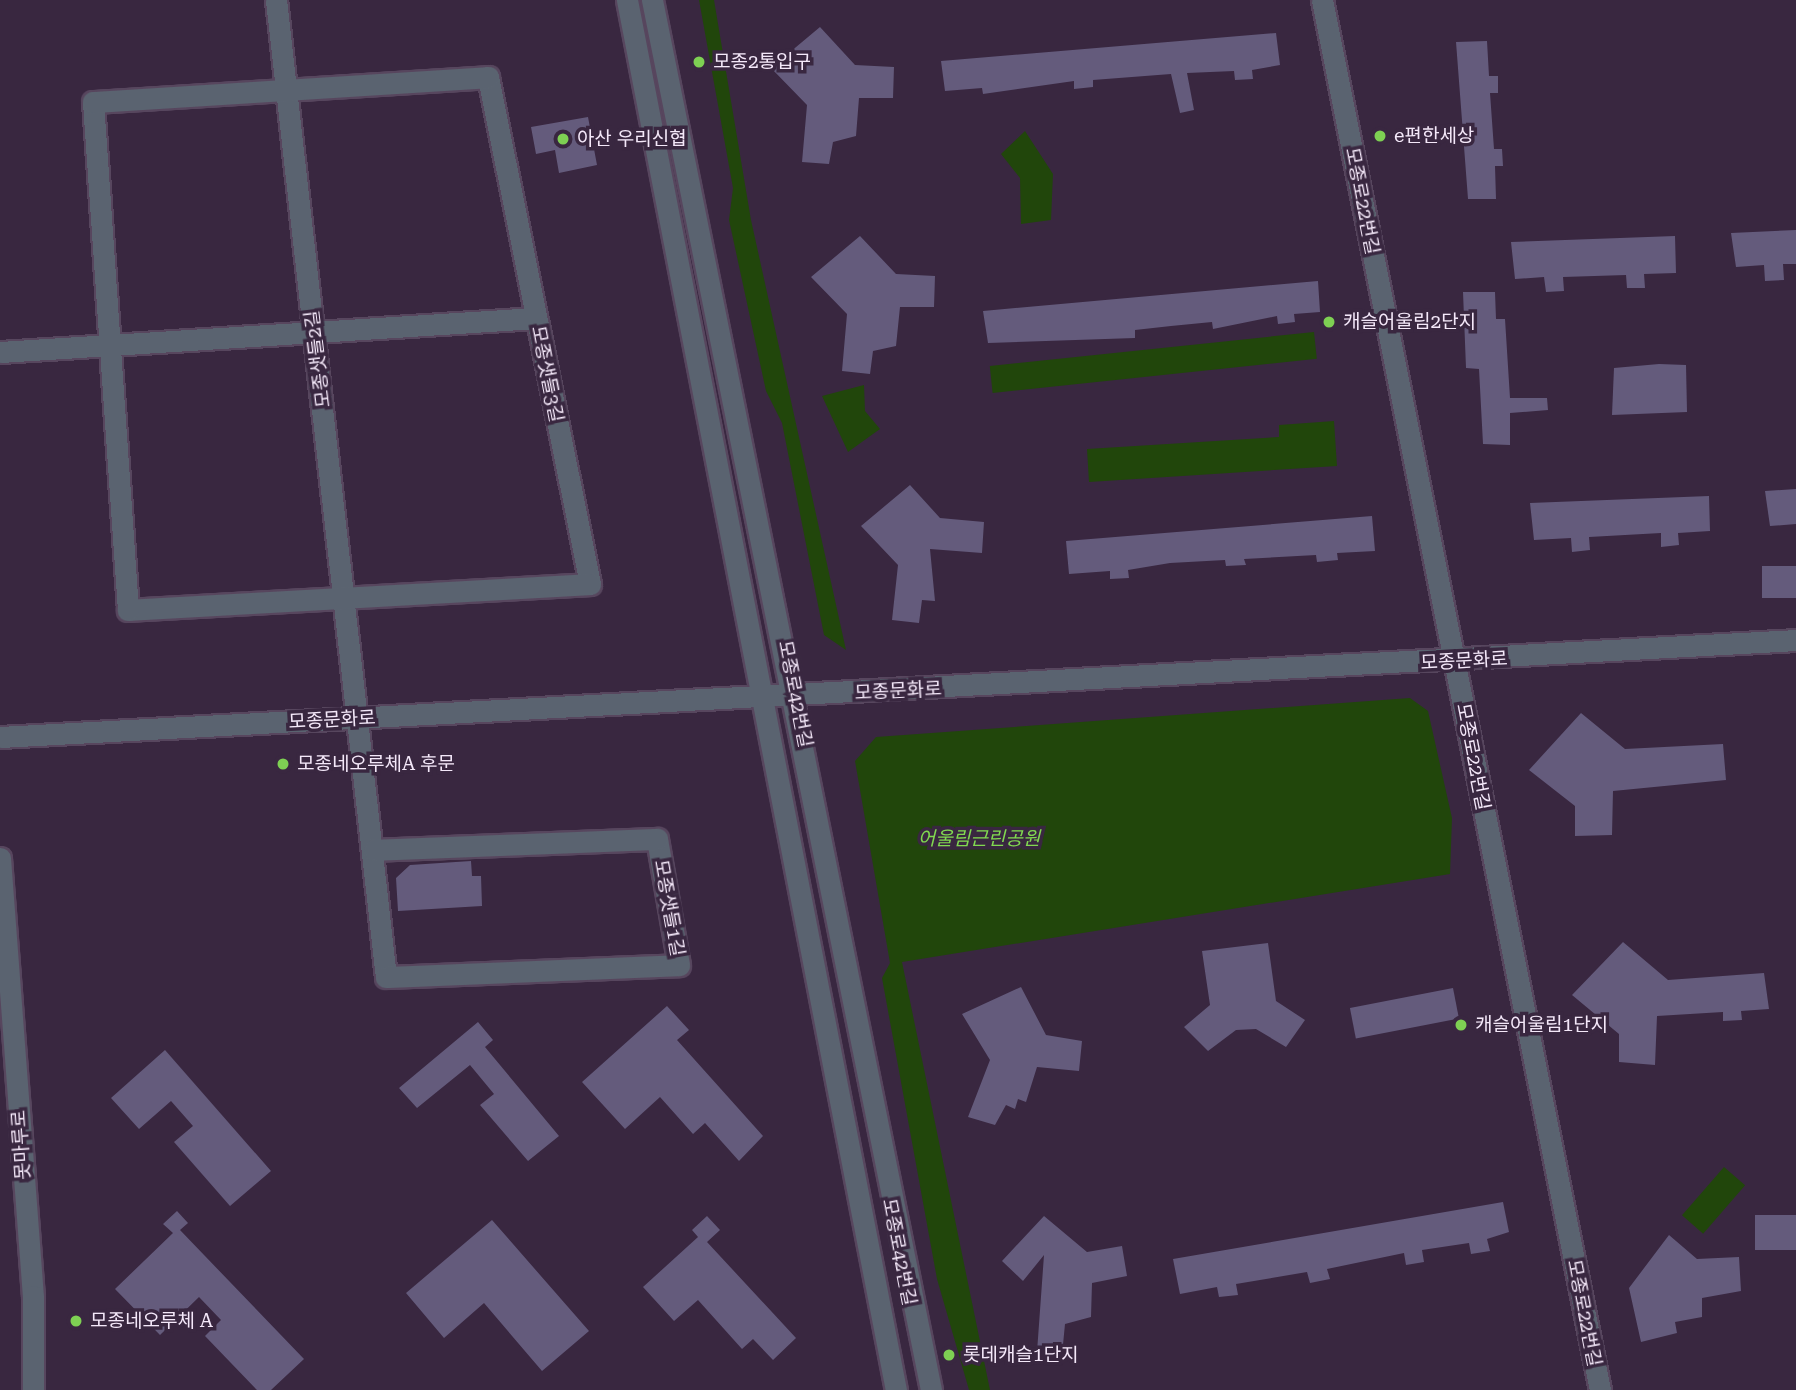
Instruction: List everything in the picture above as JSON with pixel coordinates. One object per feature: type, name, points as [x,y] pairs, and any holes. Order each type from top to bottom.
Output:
[{"type":"street","name":"모종샛들2길","points":[[276,0],[360,718]]},
{"type":"street","name":"모종로42번길","points":[[627,0],[767,697],[896,1390]]},
{"type":"street","name":"모종로42번길","points":[[652,0],[796,696],[910,1308],[931,1390]]},
{"type":"street","name":"모종로22번길","points":[[1322,0],[1600,1390]]},
{"type":"street","name":"모종샛들3길","points":[[488,77],[536,318],[590,584],[128,610],[93,102],[488,77]]},
{"type":"street","points":[[0,352],[536,318]]},
{"type":"street","name":"모종문화로","points":[[0,737],[1454,662],[1796,640]]},
{"type":"street","name":"모종샛들1길","points":[[360,718],[373,850],[386,977],[679,965],[657,839],[373,850]]},
{"type":"street","name":"못마루로","points":[[0,858],[33,1296],[33,1390]]},
{"type":"green space","points":[[699,0],[714,0],[751,220],[846,650],[824,635],[782,423],[766,391],[729,220],[733,188]]},
{"type":"green space","points":[[1025,131],[1053,174],[1051,220],[1021,224],[1020,178],[1001,154]]},
{"type":"green space","points":[[1314,332],[1317,359],[993,393],[990,366]]},
{"type":"green space","points":[[864,385],[865,411],[880,429],[848,452],[822,396]]},
{"type":"green space","points":[[1334,421],[1337,466],[1089,482],[1087,449],[1279,437],[1279,425]]},
{"type":"green space","name":"어울림근린공원","points":[[1410,698],[1428,711],[1452,818],[1450,874],[902,962],[990,1390],[969,1390],[937,1279],[882,978],[890,963],[855,761],[876,737]]},
{"type":"green space","points":[[1724,1167],[1745,1185],[1703,1234],[1682,1215]]},
{"type":"building","points":[[820,27],[855,65],[894,67],[893,98],[859,98],[856,136],[833,142],[829,164],[802,162],[807,105],[771,68]]},
{"type":"building","points":[[1276,33],[1280,65],[1252,70],[1253,79],[1235,80],[1234,71],[1187,73],[1194,110],[1180,113],[1171,74],[1093,80],[1093,87],[1074,89],[1074,81],[983,94],[982,88],[945,91],[941,61]]},
{"type":"building","points":[[1487,41],[1489,76],[1498,76],[1498,93],[1490,93],[1494,149],[1502,149],[1503,166],[1495,166],[1496,199],[1468,199],[1456,42]]},
{"type":"building","name":"아산 우리신협","points":[[588,117],[597,165],[559,173],[555,150],[536,154],[531,127]]},
{"type":"building","points":[[1796,230],[1796,264],[1783,264],[1784,280],[1765,281],[1764,265],[1736,267],[1731,233]]},
{"type":"building","points":[[860,236],[896,274],[935,276],[934,307],[900,307],[896,346],[873,351],[870,374],[842,371],[847,314],[811,277]]},
{"type":"building","points":[[1675,236],[1676,273],[1644,274],[1645,288],[1627,288],[1626,275],[1563,277],[1564,291],[1546,292],[1544,277],[1515,279],[1511,242]]},
{"type":"building","points":[[1318,281],[1320,312],[1294,314],[1295,322],[1278,324],[1277,316],[1213,329],[1212,322],[1171,326],[1135,330],[1135,338],[988,343],[983,311]]},
{"type":"building","points":[[1463,292],[1495,292],[1496,319],[1505,319],[1510,398],[1547,398],[1548,410],[1510,413],[1510,445],[1483,444],[1479,369],[1466,368]]},
{"type":"building","points":[[1659,364],[1686,365],[1687,412],[1612,415],[1614,368]]},
{"type":"building","points":[[910,485],[940,518],[984,522],[982,553],[930,549],[935,601],[922,600],[919,623],[892,620],[898,565],[861,526]]},
{"type":"building","points":[[1796,489],[1796,524],[1770,526],[1765,491]]},
{"type":"building","points":[[1709,496],[1710,531],[1678,533],[1679,545],[1661,547],[1661,533],[1589,537],[1590,550],[1572,552],[1571,538],[1534,540],[1530,503]]},
{"type":"building","points":[[1372,516],[1375,551],[1337,553],[1338,560],[1317,562],[1316,555],[1244,559],[1246,565],[1226,566],[1225,560],[1170,563],[1128,570],[1129,578],[1110,579],[1110,571],[1069,574],[1066,541]]},
{"type":"building","points":[[1762,566],[1796,566],[1796,598],[1762,598]]},
{"type":"building","points":[[1581,713],[1625,749],[1723,744],[1726,780],[1613,791],[1612,835],[1575,836],[1575,806],[1529,770]]},
{"type":"building","points":[[471,861],[472,876],[481,876],[482,906],[398,911],[396,878],[410,865]]},
{"type":"building","points":[[1623,942],[1668,980],[1764,973],[1769,1009],[1741,1011],[1742,1020],[1723,1021],[1723,1012],[1657,1016],[1655,1065],[1619,1062],[1619,1034],[1572,995]]},
{"type":"building","points":[[1268,943],[1276,1001],[1305,1020],[1286,1047],[1256,1029],[1236,1030],[1208,1051],[1184,1027],[1210,1005],[1202,951]]},
{"type":"building","points":[[1021,987],[1046,1035],[1082,1041],[1079,1071],[1037,1067],[1026,1102],[1018,1099],[1015,1109],[1006,1105],[995,1125],[968,1117],[990,1060],[962,1014]]},
{"type":"building","points":[[1453,988],[1459,1018],[1356,1038],[1350,1008]]},
{"type":"building","points":[[667,1006],[689,1030],[677,1040],[763,1136],[739,1161],[705,1123],[693,1134],[660,1097],[625,1129],[582,1082]]},
{"type":"building","points":[[478,1022],[493,1040],[485,1047],[559,1136],[528,1161],[480,1105],[494,1094],[470,1065],[417,1108],[399,1088]]},
{"type":"building","points":[[165,1050],[271,1171],[230,1206],[174,1142],[193,1126],[171,1101],[139,1129],[111,1098]]},
{"type":"building","points":[[1503,1202],[1509,1232],[1487,1239],[1490,1251],[1471,1254],[1469,1243],[1422,1250],[1424,1262],[1406,1265],[1404,1253],[1327,1269],[1330,1279],[1310,1283],[1307,1272],[1236,1284],[1238,1295],[1219,1297],[1217,1287],[1180,1294],[1173,1259]]},
{"type":"building","points":[[177,1211],[188,1223],[180,1230],[304,1359],[271,1390],[257,1390],[205,1336],[221,1320],[199,1297],[160,1335],[115,1289],[173,1233],[163,1224]]},
{"type":"building","points":[[1755,1215],[1796,1215],[1796,1250],[1755,1250]]},
{"type":"building","points":[[707,1216],[720,1230],[707,1242],[796,1338],[773,1360],[753,1339],[742,1349],[698,1300],[674,1321],[643,1287],[698,1237],[692,1230]]},
{"type":"building","points":[[1044,1216],[1087,1252],[1122,1246],[1127,1276],[1092,1283],[1091,1317],[1065,1324],[1062,1355],[1037,1352],[1044,1255],[1023,1281],[1002,1261]]},
{"type":"building","points":[[492,1220],[589,1331],[542,1371],[484,1303],[444,1338],[406,1293]]},
{"type":"building","points":[[1669,1235],[1697,1259],[1739,1257],[1741,1291],[1702,1298],[1702,1317],[1675,1322],[1677,1333],[1641,1342],[1629,1288]]},
{"type":"place","name":"모종2통입구","points":[[699,62]]},
{"type":"place","name":"e편한세상","points":[[1380,136]]},
{"type":"place","name":"아산 우리신협","points":[[563,139]]},
{"type":"place","name":"캐슬어울림2단지","points":[[1329,322]]},
{"type":"place","name":"모종네오루체A 후문","points":[[283,764]]},
{"type":"place","name":"캐슬어울림1단지","points":[[1461,1025]]},
{"type":"place","name":"모종네오루체 A","points":[[76,1321]]},
{"type":"place","name":"롯데캐슬1단지","points":[[949,1355]]}]
